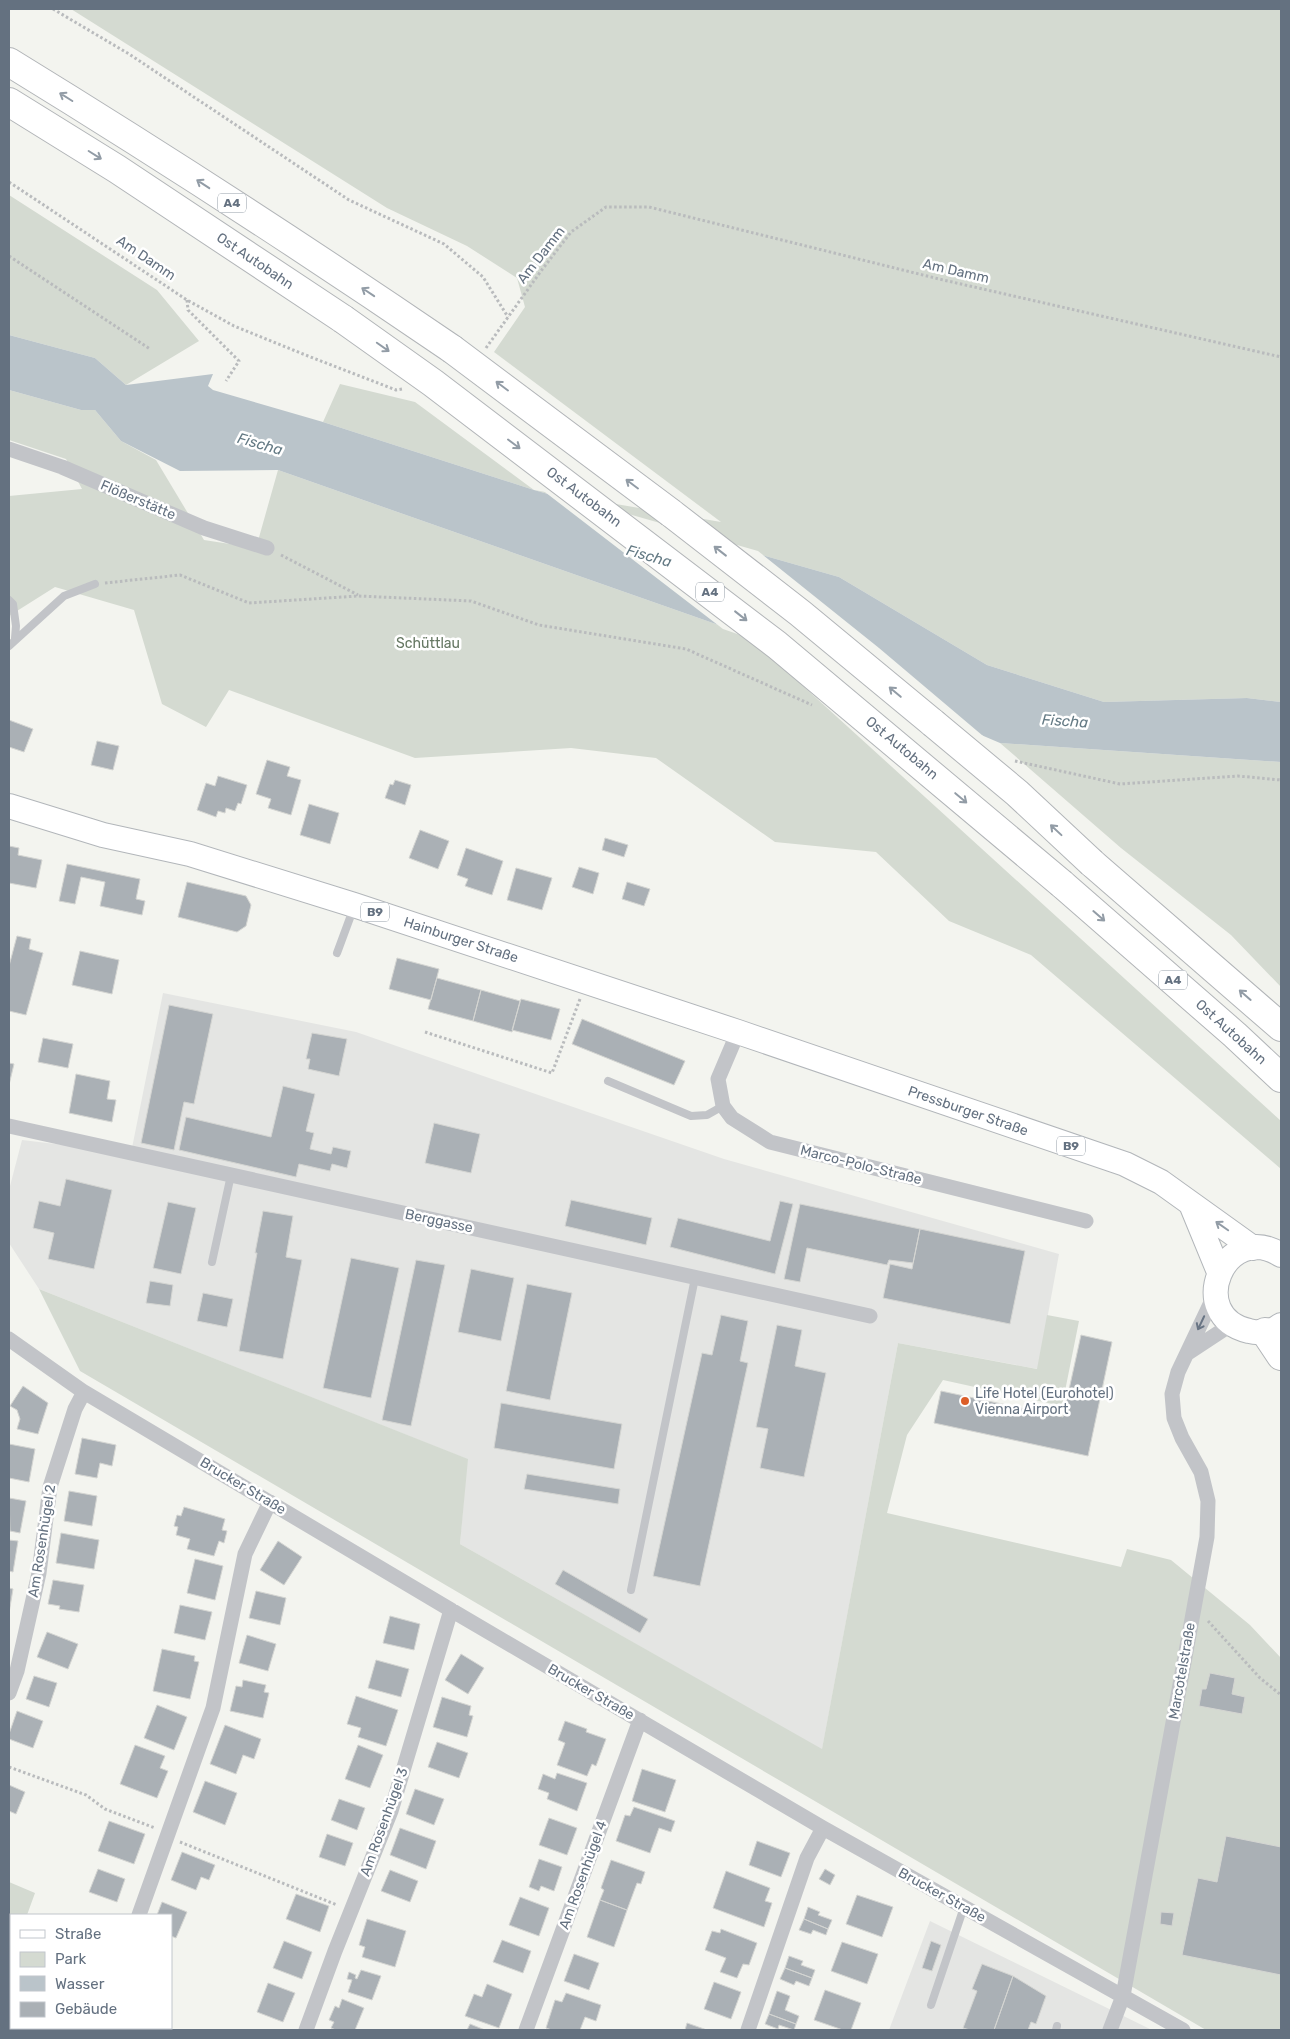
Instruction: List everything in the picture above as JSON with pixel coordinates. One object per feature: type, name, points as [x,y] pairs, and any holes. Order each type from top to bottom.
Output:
[{"type":"highway","name":"A4","points":[[9,62],[141,144],[452,349],[671,513],[800,613],[1017,793],[1092,863],[1281,1027]]},
{"type":"highway","name":"Ost Autobahn","points":[[9,102],[117,169],[343,319],[449,394],[777,644],[1062,884],[1235,1034],[1281,1078]]},
{"type":"highway","points":[[1273,1329],[1281,1356]]},
{"type":"main road","name":"Hainburger Straße","points":[[9,806],[103,835],[190,854],[354,905],[738,1032]]},
{"type":"main road","name":"Pressburger Straße","points":[[738,1032],[1125,1164],[1160,1182],[1253,1248]]},
{"type":"main road","points":[[1192,1204],[1217,1283],[1218,1306],[1224,1316],[1242,1330],[1273,1329]]},
{"type":"main road","points":[[1217,1283],[1233,1256],[1242,1250],[1253,1248]]},
{"type":"main road","name":"B9","points":[[1253,1248],[1270,1249],[1281,1255]]},
{"type":"street","name":"Flößerstätte","points":[[9,449],[62,467],[204,528],[267,548]]},
{"type":"street","points":[[723,1106],[718,1079],[738,1032]]},
{"type":"street","name":"Marco-Polo-Straße","points":[[723,1106],[732,1118],[770,1142],[1086,1221]]},
{"type":"street","name":"Berggasse","points":[[9,1126],[870,1316]]},
{"type":"street","name":"Marcotelstraße","points":[[1110,2030],[1123,1996],[1207,1537],[1208,1501],[1201,1472],[1182,1438],[1174,1418],[1172,1394],[1178,1372],[1188,1353],[1217,1283]]},
{"type":"street","points":[[1188,1353],[1232,1324]]},
{"type":"street","name":"Brucker Straße","points":[[9,1339],[84,1392],[451,1610],[823,1828],[1183,2030]]},
{"type":"street","name":"Am Rosenhügel 2","points":[[9,1693],[17,1671],[39,1572],[50,1487],[75,1409],[84,1392]]},
{"type":"street","points":[[139,1914],[213,1708],[245,1554],[270,1502]]},
{"type":"street","name":"Am Rosenhügel 3","points":[[306,2030],[335,1951],[391,1811],[451,1610]]},
{"type":"street","name":"Am Rosenhügel 4","points":[[526,2030],[640,1720]]},
{"type":"street","points":[[748,2030],[807,1858],[823,1828]]},
{"type":"lane","points":[[9,646],[64,596],[95,584]]},
{"type":"lane","points":[[9,600],[13,604],[16,638]]},
{"type":"lane","points":[[337,953],[354,905]]},
{"type":"lane","points":[[608,1081],[690,1116],[707,1115],[723,1106]]},
{"type":"lane","points":[[212,1262],[231,1175]]},
{"type":"lane","points":[[631,1590],[695,1278]]},
{"type":"lane","points":[[931,2005],[964,1907]]},
{"type":"path","points":[[53,9],[129,54],[348,200],[444,244],[483,276],[508,317]]},
{"type":"path","name":"Am Damm","points":[[9,182],[187,300],[234,326],[396,390],[405,388]]},
{"type":"path","name":"Am Damm","points":[[481,356],[541,271],[572,232],[606,207],[649,207],[939,279],[1281,357]]},
{"type":"path","points":[[9,256],[150,348]]},
{"type":"path","points":[[187,300],[188,310],[240,361],[226,380]]},
{"type":"path","points":[[95,584],[180,575],[249,603],[358,596],[267,548]]},
{"type":"path","points":[[425,1032],[552,1073],[587,983]]},
{"type":"path","points":[[1194,1605],[1260,1678],[1281,1694]]},
{"type":"shaded area","points":[[163,993],[356,1032],[724,1159],[1059,1254],[1038,1369],[898,1343],[822,1750],[460,1544],[467,1459],[39,1289],[9,1243],[9,1190],[22,1140],[131,1153]]},
{"type":"shaded area","points":[[930,1921],[1152,2030],[889,2030]]},
{"type":"green space","points":[[71,9],[1281,9],[1281,702],[1247,698],[1104,702],[987,665],[839,577],[534,490],[721,522],[494,352],[525,307],[517,278],[467,246],[387,208]]},
{"type":"green space","points":[[9,195],[157,290],[199,341],[126,385],[95,358],[9,335]]},
{"type":"green space","points":[[340,384],[415,402],[534,490],[323,422]]},
{"type":"green space","name":"Schüttlau","points":[[9,390],[81,410],[95,410],[121,441],[156,460],[204,540],[256,548],[278,470],[747,635],[1281,1121],[1281,1169],[1031,955],[949,921],[876,852],[775,842],[656,758],[571,748],[415,758],[229,690],[206,727],[162,704],[134,610],[55,587],[9,616],[9,496],[82,489],[66,459],[9,440]]},
{"type":"green space","points":[[1000,743],[1281,762],[1281,987],[1231,935],[1121,848]]},
{"type":"green space","points":[[39,1289],[468,1459],[460,1544],[822,1749],[898,1343],[1037,1369],[1047,1315],[1079,1321],[1062,1406],[943,1380],[907,1435],[887,1513],[1121,1567],[1127,1549],[1171,1560],[1250,1625],[1281,1658],[1281,2030],[1206,2030],[80,1371]]},
{"type":"green space","points":[[9,1882],[35,1893],[27,1914],[10,1914],[9,1969]]},
{"type":"water","name":"Fischa","points":[[9,335],[95,358],[126,385],[213,374],[208,386],[213,390],[323,422],[534,490],[839,577],[987,665],[1104,702],[1247,698],[1281,702],[1281,762],[1000,743],[747,635],[278,470],[180,471],[121,441],[95,410],[81,410],[9,390]]},
{"type":"pier","points":[[541,489],[758,551],[879,648],[989,741],[746,637],[723,629]]},
{"type":"building","points":[[9,720],[33,729],[24,752],[9,747]]},
{"type":"building","points":[[97,741],[119,746],[113,770],[91,765]]},
{"type":"building","points":[[267,760],[290,767],[287,776],[301,780],[291,815],[268,808],[271,799],[256,794]]},
{"type":"building","points":[[218,776],[247,785],[241,804],[238,803],[235,811],[226,808],[225,813],[218,811],[216,817],[197,810],[206,783],[215,786]]},
{"type":"building","points":[[395,780],[411,785],[405,805],[385,798],[390,784],[393,785]]},
{"type":"building","points":[[309,804],[339,813],[330,844],[300,835]]},
{"type":"building","points":[[420,830],[449,841],[438,869],[409,858]]},
{"type":"building","points":[[605,838],[628,845],[624,857],[602,850]]},
{"type":"building","points":[[9,846],[19,848],[18,855],[42,860],[36,888],[9,883]]},
{"type":"building","points":[[466,848],[503,861],[492,895],[465,886],[468,879],[457,875]]},
{"type":"building","points":[[67,864],[140,879],[136,899],[145,901],[142,915],[100,906],[105,882],[81,877],[75,904],[59,901]]},
{"type":"building","points":[[579,867],[599,873],[593,894],[572,887]]},
{"type":"building","points":[[516,868],[552,878],[542,910],[507,900]]},
{"type":"building","points":[[187,882],[246,896],[251,905],[246,926],[237,932],[178,917]]},
{"type":"building","points":[[627,882],[650,889],[644,906],[622,899]]},
{"type":"building","points":[[17,936],[31,939],[29,949],[43,953],[26,1015],[9,1011],[9,966]]},
{"type":"building","points":[[80,951],[119,960],[112,994],[72,985]]},
{"type":"building","points":[[397,958],[439,969],[431,1000],[389,989]]},
{"type":"building","points":[[437,978],[481,990],[473,1021],[428,1009]]},
{"type":"building","points":[[481,990],[520,1001],[512,1032],[473,1021]]},
{"type":"building","points":[[521,999],[560,1009],[551,1040],[512,1030]]},
{"type":"building","points":[[169,1005],[213,1014],[194,1104],[184,1102],[174,1150],[141,1143]]},
{"type":"building","points":[[582,1019],[685,1061],[674,1085],[572,1044]]},
{"type":"building","points":[[312,1033],[347,1039],[339,1076],[308,1069],[310,1059],[306,1059]]},
{"type":"building","points":[[43,1038],[73,1044],[68,1068],[38,1062]]},
{"type":"building","points":[[9,1063],[14,1064],[9,1085]]},
{"type":"building","points":[[76,1074],[110,1081],[107,1099],[116,1100],[112,1122],[69,1113]]},
{"type":"building","points":[[283,1086],[315,1094],[306,1131],[314,1133],[310,1149],[331,1154],[333,1147],[351,1151],[347,1168],[332,1164],[330,1171],[299,1164],[296,1177],[179,1150],[186,1117],[271,1137]]},
{"type":"building","points":[[434,1123],[480,1134],[471,1173],[425,1163]]},
{"type":"building","points":[[66,1179],[112,1190],[94,1269],[48,1259],[54,1233],[33,1228],[39,1201],[60,1206]]},
{"type":"building","points":[[571,1200],[652,1218],[646,1245],[565,1226]]},
{"type":"building","points":[[780,1201],[793,1204],[775,1274],[670,1247],[678,1218],[770,1241]]},
{"type":"building","points":[[168,1202],[196,1208],[181,1274],[153,1268]]},
{"type":"building","points":[[800,1204],[920,1229],[913,1263],[889,1260],[887,1265],[807,1248],[800,1282],[784,1279]]},
{"type":"building","points":[[263,1211],[293,1216],[286,1257],[302,1260],[283,1359],[239,1351]]},
{"type":"building","points":[[920,1229],[1025,1251],[1010,1324],[883,1298],[890,1264],[912,1269]]},
{"type":"building","points":[[351,1258],[399,1268],[371,1398],[323,1388]]},
{"type":"building","points":[[416,1260],[445,1265],[411,1426],[382,1420]]},
{"type":"building","points":[[471,1269],[514,1278],[501,1341],[458,1332]]},
{"type":"building","points":[[150,1281],[173,1285],[170,1306],[146,1303]]},
{"type":"building","points":[[527,1284],[572,1293],[550,1400],[506,1391]]},
{"type":"building","points":[[203,1293],[233,1299],[227,1327],[197,1321]]},
{"type":"building","points":[[721,1315],[748,1321],[740,1361],[748,1363],[700,1586],[653,1576],[702,1353],[712,1355]]},
{"type":"building","points":[[777,1325],[802,1330],[795,1366],[826,1373],[804,1477],[760,1468],[768,1429],[756,1427]]},
{"type":"building","name":"Life Hotel (Eurohotel) Vienna Airport","points":[[1081,1335],[1112,1342],[1088,1456],[934,1423],[941,1391],[1063,1417]]},
{"type":"building","points":[[23,1386],[48,1403],[38,1434],[17,1429],[20,1419],[17,1410],[10,1406]]},
{"type":"building","points":[[501,1403],[622,1424],[614,1469],[494,1448]]},
{"type":"building","points":[[82,1438],[116,1445],[112,1466],[100,1463],[97,1478],[75,1474]]},
{"type":"building","points":[[9,1444],[35,1449],[29,1482],[9,1478]]},
{"type":"building","points":[[527,1474],[620,1489],[618,1504],[524,1489]]},
{"type":"building","points":[[69,1491],[97,1496],[92,1526],[64,1521]]},
{"type":"building","points":[[9,1498],[26,1501],[20,1533],[10,1531]]},
{"type":"building","points":[[184,1507],[225,1519],[222,1530],[227,1531],[224,1543],[219,1541],[214,1556],[187,1549],[190,1539],[176,1535],[178,1527],[174,1526],[177,1515],[181,1516]]},
{"type":"building","points":[[61,1533],[99,1540],[94,1569],[56,1563]]},
{"type":"building","points":[[9,1540],[18,1541],[13,1572],[9,1571]]},
{"type":"building","points":[[278,1541],[302,1557],[284,1585],[260,1570]]},
{"type":"building","points":[[195,1559],[223,1566],[215,1600],[187,1593]]},
{"type":"building","points":[[563,1570],[648,1619],[640,1633],[555,1584]]},
{"type":"building","points":[[53,1580],[84,1585],[79,1612],[59,1609],[60,1606],[48,1604]]},
{"type":"building","points":[[9,1588],[13,1589],[9,1613]]},
{"type":"building","points":[[256,1591],[286,1598],[280,1625],[249,1618]]},
{"type":"building","points":[[180,1605],[212,1612],[205,1640],[174,1633]]},
{"type":"building","points":[[390,1616],[420,1624],[414,1650],[383,1643]]},
{"type":"building","points":[[47,1632],[78,1644],[68,1669],[37,1657]]},
{"type":"building","points":[[247,1635],[276,1644],[268,1671],[239,1663]]},
{"type":"building","points":[[162,1649],[195,1656],[194,1661],[199,1662],[190,1699],[153,1691]]},
{"type":"building","points":[[461,1654],[484,1668],[468,1694],[445,1680]]},
{"type":"building","points":[[376,1660],[409,1669],[401,1697],[368,1688]]},
{"type":"building","points":[[1210,1673],[1235,1678],[1232,1694],[1245,1697],[1242,1714],[1199,1706],[1202,1689],[1206,1689]]},
{"type":"building","points":[[34,1676],[57,1683],[49,1707],[26,1699]]},
{"type":"building","points":[[243,1680],[266,1685],[264,1692],[269,1693],[263,1718],[230,1711],[236,1686],[242,1687]]},
{"type":"building","points":[[356,1696],[398,1710],[386,1746],[358,1737],[361,1728],[347,1724]]},
{"type":"building","points":[[442,1697],[471,1706],[469,1715],[473,1716],[467,1737],[433,1727]]},
{"type":"building","points":[[157,1705],[187,1717],[174,1750],[144,1738]]},
{"type":"building","points":[[17,1711],[43,1721],[33,1748],[9,1739]]},
{"type":"building","points":[[565,1721],[587,1729],[586,1732],[606,1739],[596,1766],[592,1764],[587,1776],[557,1765],[565,1743],[558,1740]]},
{"type":"building","points":[[225,1725],[261,1739],[254,1759],[243,1755],[236,1774],[210,1764]]},
{"type":"building","points":[[437,1742],[468,1753],[459,1778],[428,1767]]},
{"type":"building","points":[[135,1745],[165,1756],[160,1768],[168,1771],[157,1798],[120,1784]]},
{"type":"building","points":[[358,1745],[383,1755],[370,1788],[345,1779]]},
{"type":"building","points":[[642,1769],[676,1780],[665,1812],[632,1801]]},
{"type":"building","points":[[557,1773],[587,1783],[577,1811],[547,1799],[549,1793],[538,1789],[543,1774],[555,1779]]},
{"type":"building","points":[[205,1781],[237,1793],[225,1825],[193,1812]]},
{"type":"building","points":[[9,1785],[25,1792],[16,1814],[9,1811]]},
{"type":"building","points":[[415,1789],[444,1799],[434,1825],[406,1814]]},
{"type":"building","points":[[339,1799],[365,1808],[357,1830],[331,1820]]},
{"type":"building","points":[[634,1807],[675,1821],[671,1832],[659,1828],[650,1853],[616,1841],[625,1815],[630,1816]]},
{"type":"building","points":[[549,1818],[577,1828],[567,1855],[539,1845]]},
{"type":"building","points":[[109,1821],[145,1834],[134,1864],[98,1851]]},
{"type":"building","points":[[400,1828],[436,1841],[426,1869],[390,1855]]},
{"type":"building","points":[[327,1834],[353,1843],[345,1866],[319,1857]]},
{"type":"building","points":[[1226,1836],[1281,1847],[1281,1975],[1182,1955],[1198,1878],[1217,1882]]},
{"type":"building","points":[[757,1841],[790,1853],[781,1877],[749,1865]]},
{"type":"building","points":[[182,1852],[215,1865],[209,1880],[201,1877],[196,1890],[171,1880]]},
{"type":"building","points":[[539,1859],[562,1867],[554,1891],[541,1886],[539,1891],[529,1887]]},
{"type":"building","points":[[611,1860],[645,1872],[641,1884],[637,1883],[627,1910],[600,1900],[604,1890],[601,1888]]},
{"type":"building","points":[[98,1869],[125,1879],[117,1902],[89,1892]]},
{"type":"building","points":[[825,1869],[835,1875],[830,1885],[819,1879]]},
{"type":"building","points":[[390,1870],[418,1881],[410,1902],[381,1891]]},
{"type":"building","points":[[726,1871],[770,1888],[765,1901],[772,1903],[764,1927],[713,1908]]},
{"type":"building","points":[[296,1894],[329,1906],[320,1932],[286,1919]]},
{"type":"building","points":[[857,1895],[893,1907],[882,1937],[846,1924]]},
{"type":"building","points":[[520,1897],[549,1908],[539,1936],[509,1925]]},
{"type":"building","points":[[600,1900],[627,1910],[614,1947],[587,1937]]},
{"type":"building","points":[[162,1902],[187,1912],[176,1938],[172,1936],[172,1914],[157,1914]]},
{"type":"building","points":[[808,1907],[820,1912],[818,1915],[832,1920],[828,1929],[804,1919]]},
{"type":"building","points":[[1161,1912],[1174,1913],[1172,1926],[1160,1924]]},
{"type":"building","points":[[367,1919],[406,1931],[395,1967],[362,1957],[365,1947],[359,1945]]},
{"type":"building","points":[[804,1919],[828,1929],[826,1935],[813,1930],[811,1934],[799,1930]]},
{"type":"building","points":[[721,1929],[757,1943],[749,1965],[743,1964],[737,1978],[720,1972],[726,1958],[705,1950],[712,1931],[720,1933]]},
{"type":"building","points":[[502,1940],[531,1951],[523,1973],[493,1962]]},
{"type":"building","points":[[284,1941],[312,1952],[302,1979],[273,1968]]},
{"type":"building","points":[[931,1941],[941,1945],[932,1971],[922,1968]]},
{"type":"building","points":[[842,1942],[878,1954],[867,1984],[831,1971]]},
{"type":"building","points":[[574,1954],[599,1963],[589,1990],[564,1981]]},
{"type":"building","points":[[789,1956],[803,1961],[801,1965],[815,1970],[812,1978],[785,1968]]},
{"type":"building","points":[[982,1964],[1013,1976],[994,2030],[970,2030],[963,2028],[977,1991],[972,1989]]},
{"type":"building","points":[[785,1968],[812,1978],[809,1986],[796,1981],[794,1985],[780,1979]]},
{"type":"building","points":[[361,1970],[381,1976],[372,2000],[348,1992],[352,1980],[347,1979],[349,1972],[356,1975],[355,1978],[357,1979]]},
{"type":"building","points":[[1013,1976],[1046,1996],[1036,2024],[1031,2022],[1028,2030],[994,2030]]},
{"type":"building","points":[[714,1982],[741,1992],[731,2019],[704,2009]]},
{"type":"building","points":[[268,1983],[295,1993],[283,2022],[257,2012]]},
{"type":"building","points":[[487,1984],[512,1994],[499,2028],[465,2016],[474,1994],[482,1997]]},
{"type":"building","points":[[825,1990],[861,2003],[851,2030],[843,2030],[814,2020]]},
{"type":"building","points":[[777,1991],[790,1996],[785,2010],[799,2016],[796,2024],[769,2014]]},
{"type":"building","points":[[566,1993],[601,2005],[596,2021],[585,2017],[580,2030],[552,2030],[546,2028],[555,2000],[562,2002]]},
{"type":"building","points":[[342,1999],[364,2008],[355,2030],[336,2030],[331,2028],[334,2022],[329,2020],[335,2006],[339,2008]]},
{"type":"building","points":[[769,2014],[796,2024],[794,2030],[779,2025],[778,2029],[765,2024]]},
{"type":"building","points":[[687,2023],[707,2030],[685,2030]]},
{"type":"building","points":[[470,2024],[485,2030],[467,2030]]},
{"type":"building","points":[[42,2029],[66,2029],[66,2030]]},
{"type":"building","points":[[118,2029],[148,2029],[147,2030]]},
{"type":"place","name":"Life Hotel (Eurohotel) Vienna Airport","points":[[965,1401]]}]
